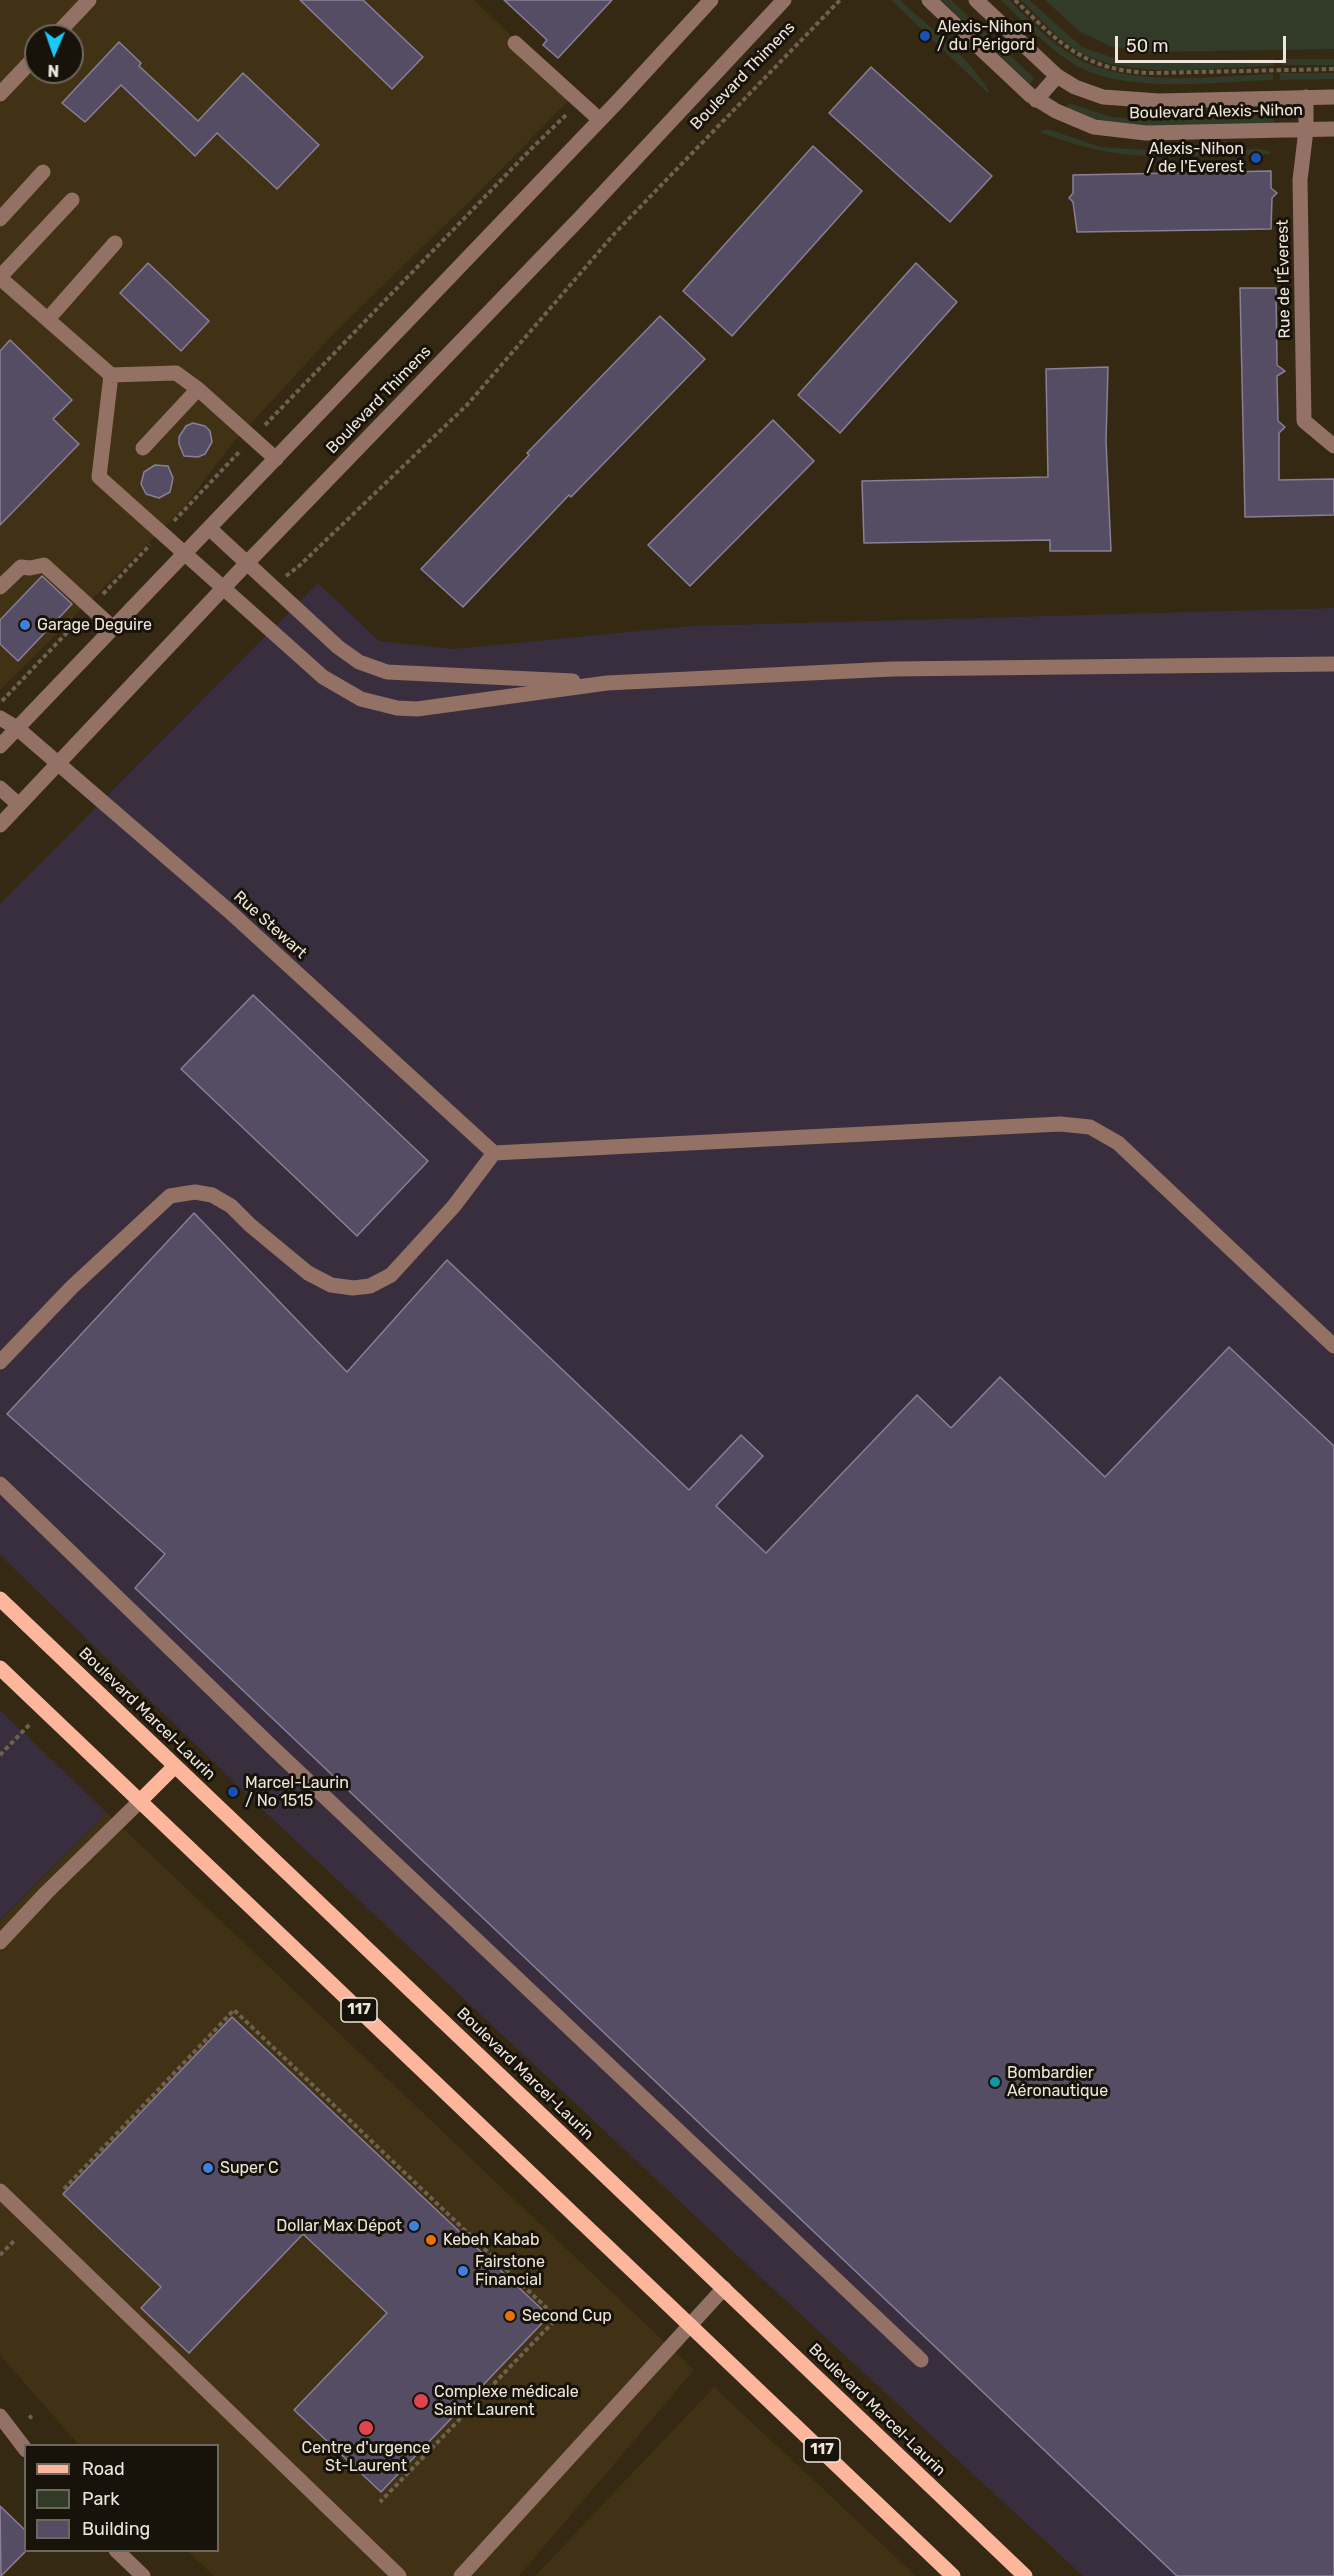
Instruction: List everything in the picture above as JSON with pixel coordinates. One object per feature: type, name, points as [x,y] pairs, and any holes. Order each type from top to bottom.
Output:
[{"type":"main road","name":"Boulevard Marcel-Laurin","points":[[0,1599],[1025,2576]]},
{"type":"main road","name":"117","points":[[0,1668],[953,2576]]},
{"type":"main road","points":[[140,1802],[175,1766]]},
{"type":"street","points":[[66,24],[89,0]]},
{"type":"street","name":"Boulevard Thimens","points":[[0,746],[600,120],[711,0]]},
{"type":"street","name":"Boulevard Thimens","points":[[0,825],[581,217],[784,0]]},
{"type":"street","name":"Boulevard Alexis-Nihon","points":[[929,0],[1019,87],[1036,100],[1079,122],[1111,130],[1146,133],[1334,129]]},
{"type":"street","name":"Boulevard Alexis-Nihon","points":[[976,0],[1057,76],[1087,92],[1120,99],[1167,100],[1334,97]]},
{"type":"street","points":[[515,43],[600,120]]},
{"type":"street","points":[[0,94],[24,69]]},
{"type":"street","points":[[1036,100],[1057,76]]},
{"type":"street","name":"Rue de l'Éverest","points":[[1306,97],[1306,130],[1300,180],[1304,421],[1334,446]]},
{"type":"street","points":[[0,219],[43,172]]},
{"type":"street","points":[[72,200],[0,277],[111,375],[176,373],[198,389],[276,459]]},
{"type":"street","points":[[48,319],[115,243]]},
{"type":"street","points":[[111,375],[99,477],[323,677],[343,690],[376,704],[417,709],[438,708],[607,683]]},
{"type":"street","points":[[143,448],[198,389]]},
{"type":"street","points":[[209,528],[338,646],[359,662],[402,674],[607,683],[892,669],[1334,664]]},
{"type":"street","points":[[0,586],[21,567],[44,565],[113,628]]},
{"type":"street","name":"Rue Stewart","points":[[0,718],[17,728],[229,911],[494,1153]]},
{"type":"street","points":[[0,788],[19,805]]},
{"type":"street","points":[[0,1362],[72,1287],[170,1196],[195,1192],[212,1195],[231,1206],[250,1225],[308,1273],[331,1285],[353,1288],[370,1286],[391,1275],[454,1206],[494,1153],[1060,1124],[1090,1127],[1118,1143],[1334,1346]]},
{"type":"street","points":[[0,1484],[281,1755],[921,2360]]},
{"type":"street","points":[[0,1942],[47,1892],[140,1802]]},
{"type":"street","points":[[0,2191],[399,2576]]},
{"type":"street","points":[[461,2576],[724,2288]]},
{"type":"street","points":[[0,2416],[24,2447]]},
{"type":"street","points":[[118,2552],[143,2576]]},
{"type":"path","name":"Boulevard Thimens","points":[[299,566],[467,405],[615,233],[840,0]]},
{"type":"path","points":[[1015,0],[1051,36],[1074,53],[1090,61],[1123,70],[1152,73],[1334,69]]},
{"type":"path","points":[[270,421],[565,115]]},
{"type":"path","points":[[179,516],[240,451]]},
{"type":"path","points":[[101,597],[150,545]]},
{"type":"path","points":[[0,704],[81,617]]},
{"type":"path","points":[[0,1755],[30,1724]]},
{"type":"path","points":[[64,2189],[234,2010],[557,2318],[380,2502]]},
{"type":"path","points":[[0,2255],[14,2241]]},
{"type":"path","points":[[464,2405],[468,2410]]},
{"type":"shaded area","points":[[0,0],[474,0],[574,95],[480,191],[336,331],[231,445],[181,511],[0,690]]},
{"type":"shaded area","points":[[318,583],[379,641],[453,649],[692,626],[1334,608],[1334,2576],[1083,2576],[742,2260],[264,1811],[0,1555],[0,904]]},
{"type":"shaded area","points":[[0,1710],[107,1813],[0,1920]]},
{"type":"shaded area","points":[[107,1813],[694,2370],[519,2576],[214,2576],[188,2552],[219,2552],[219,2444],[78,2444],[0,2355],[0,1921]]},
{"type":"shaded area","points":[[714,2387],[916,2576],[535,2576]]},
{"type":"green space","points":[[891,0],[900,0],[948,43],[980,78],[989,91],[988,93]]},
{"type":"green space","points":[[941,0],[951,0],[1034,78],[1030,84]]},
{"type":"green space","points":[[1001,0],[1009,0],[1057,45],[1096,67],[1145,77],[1198,78],[1273,74],[1273,80],[1196,84],[1141,83],[1091,72],[1070,62],[1052,48]]},
{"type":"green space","points":[[1021,0],[1029,0],[1082,47],[1122,61],[1274,59],[1274,66],[1177,70],[1127,67],[1104,62],[1083,54],[1066,43]]},
{"type":"green space","points":[[1045,0],[1334,0],[1334,49],[1154,52],[1112,47],[1080,32]]},
{"type":"green space","points":[[1281,59],[1334,59],[1334,65],[1281,65]]},
{"type":"green space","points":[[1280,73],[1334,73],[1334,79],[1280,80]]},
{"type":"green space","points":[[1069,103],[1112,117],[1138,119],[1174,108],[1273,104],[1274,124],[1195,127],[1142,126],[1091,117],[1066,109]]},
{"type":"green space","points":[[1051,130],[1100,147],[1162,151],[1162,156],[1130,155],[1099,150],[1040,132]]},
{"type":"green space","points":[[1259,149],[1270,151],[1270,154],[1185,156],[1185,150]]},
{"type":"building","points":[[300,0],[363,0],[423,57],[392,89]]},
{"type":"building","points":[[504,0],[612,0],[558,58],[543,45],[547,40]]},
{"type":"building","points":[[119,42],[141,63],[139,66],[198,121],[243,73],[319,145],[277,189],[217,133],[195,156],[121,85],[85,122],[62,103],[80,84],[84,84],[84,79]]},
{"type":"building","points":[[871,67],[992,176],[950,222],[829,113]]},
{"type":"building","points":[[813,146],[862,191],[732,336],[683,291]]},
{"type":"building","points":[[1271,171],[1271,188],[1277,193],[1272,198],[1271,229],[1077,232],[1073,202],[1069,198],[1073,193],[1073,175]]},
{"type":"building","points":[[148,263],[209,321],[181,351],[120,293]]},
{"type":"building","points":[[916,263],[957,302],[840,433],[798,395]]},
{"type":"building","points":[[1240,288],[1276,288],[1277,365],[1285,371],[1277,376],[1278,421],[1285,427],[1279,433],[1279,480],[1334,479],[1334,515],[1245,517]]},
{"type":"building","points":[[660,316],[705,359],[571,497],[569,495],[463,607],[421,569],[529,455],[527,453]]},
{"type":"building","points":[[10,340],[72,400],[53,419],[79,444],[0,525],[0,351]]},
{"type":"building","points":[[1108,367],[1106,441],[1111,551],[1050,551],[1050,540],[864,543],[862,481],[1048,477],[1046,369]]},
{"type":"building","points":[[773,420],[814,461],[690,586],[648,545]]},
{"type":"building","points":[[193,423],[205,426],[210,431],[212,442],[205,454],[198,457],[184,456],[179,444],[179,437],[186,426]]},
{"type":"building","points":[[155,465],[168,466],[173,478],[170,492],[159,498],[146,494],[141,484],[144,472]]},
{"type":"building","points":[[42,576],[72,604],[18,661],[0,644],[0,620]]},
{"type":"building","points":[[253,995],[428,1161],[357,1236],[181,1069]]},
{"type":"building","name":"Bombardier Aéronautique","points":[[194,1213],[347,1372],[447,1260],[689,1490],[741,1435],[763,1456],[716,1506],[766,1553],[917,1395],[951,1428],[1000,1377],[1105,1477],[1229,1347],[1334,1446],[1334,2576],[1177,2576],[135,1588],[165,1554],[7,1414]]},
{"type":"building","points":[[232,2017],[549,2316],[381,2492],[294,2410],[387,2313],[303,2234],[189,2353],[141,2308],[161,2287],[63,2194]]},
{"type":"building","points":[[0,2506],[24,2529],[25,2552],[1,2576]]},
{"type":"place","name":"Alexis-Nihon / du Périgord","points":[[925,36]]},
{"type":"place","name":"Alexis-Nihon / de l'Everest","points":[[1256,158]]},
{"type":"place","name":"Garage Deguire","points":[[25,625]]},
{"type":"place","name":"Marcel-Laurin / No 1515","points":[[233,1792]]},
{"type":"place","name":"Bombardier Aéronautique","points":[[995,2082]]},
{"type":"place","name":"Super C","points":[[208,2168]]},
{"type":"place","name":"Dollar Max Dépot","points":[[414,2226]]},
{"type":"place","name":"Kebeh Kabab","points":[[431,2240]]},
{"type":"place","name":"Fairstone Financial","points":[[463,2271]]},
{"type":"place","name":"Second Cup","points":[[510,2316]]},
{"type":"place","name":"Complexe médicale Saint Laurent","points":[[421,2401]]},
{"type":"place","name":"Centre d'urgence St-Laurent","points":[[366,2428]]}]
